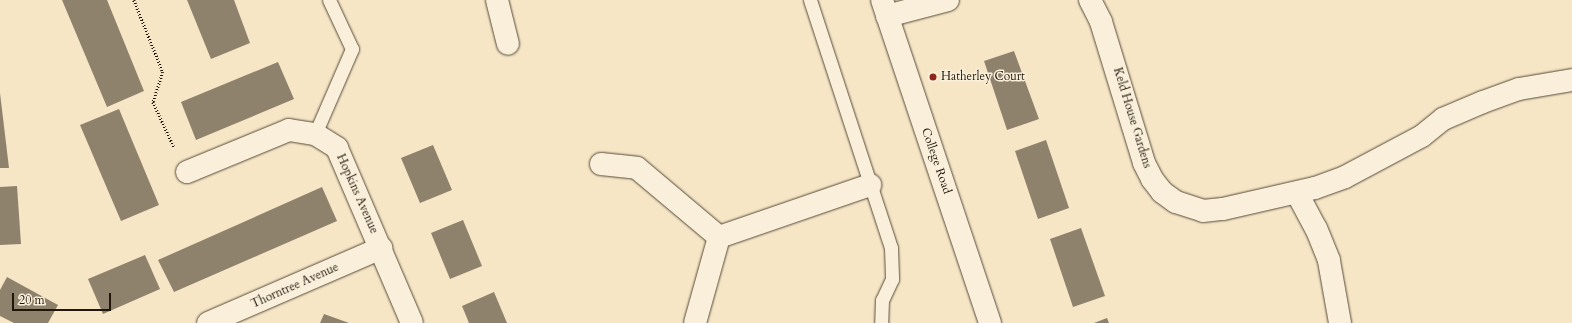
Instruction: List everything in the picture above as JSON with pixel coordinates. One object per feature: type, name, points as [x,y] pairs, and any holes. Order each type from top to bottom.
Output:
[{"type":"street","points":[[497,0],[508,44]]},
{"type":"street","points":[[884,8],[948,0]]},
{"type":"street","name":"Keld House Gardens","points":[[1090,0],[1101,22],[1120,78],[1144,162],[1162,192],[1189,208],[1204,210],[1223,209],[1297,193],[1345,177],[1422,136],[1443,119],[1519,89],[1572,80]]},
{"type":"street","name":"College Road","points":[[884,8],[990,323]]},
{"type":"street","name":"Hopkins Avenue","points":[[187,172],[289,130],[315,134],[337,148],[382,248],[412,323]]},
{"type":"street","points":[[601,164],[637,168],[719,238]]},
{"type":"street","points":[[719,238],[870,186]]},
{"type":"street","points":[[1297,193],[1316,228],[1329,261],[1340,323]]},
{"type":"street","points":[[695,323],[719,238]]},
{"type":"street","name":"Thorntree Avenue","points":[[208,323],[242,317],[382,248]]},
{"type":"lane","points":[[315,134],[352,49],[329,0]]},
{"type":"lane","points":[[810,0],[891,248],[892,279],[882,300],[881,323]]},
{"type":"path","points":[[134,0],[163,72],[153,102],[187,172]]},
{"type":"building","points":[[62,0],[107,0],[144,91],[107,107]]},
{"type":"building","points":[[187,0],[234,0],[250,43],[211,59]]},
{"type":"building","points":[[1014,51],[1039,119],[1007,130],[984,61]]},
{"type":"building","points":[[278,62],[294,99],[196,140],[181,102]]},
{"type":"building","points":[[0,93],[9,168],[0,168]]},
{"type":"building","points":[[119,109],[159,205],[121,221],[80,125]]},
{"type":"building","points":[[1046,140],[1069,208],[1038,219],[1015,151]]},
{"type":"building","points":[[433,145],[452,190],[420,203],[401,158]]},
{"type":"building","points":[[17,186],[21,244],[0,245],[0,187]]},
{"type":"building","points":[[322,187],[337,221],[174,292],[158,260]]},
{"type":"building","points":[[463,220],[482,266],[450,279],[431,233]]},
{"type":"building","points":[[1081,228],[1105,296],[1073,307],[1050,239]]},
{"type":"building","points":[[145,255],[160,289],[103,314],[88,279]]},
{"type":"building","points":[[7,277],[58,305],[48,323],[14,323],[0,316],[0,290]]},
{"type":"building","points":[[494,292],[507,323],[469,323],[462,306]]},
{"type":"building","points":[[324,314],[349,323],[320,323]]},
{"type":"building","points":[[1107,318],[1109,323],[1094,323]]},
{"type":"place","name":"Hatherley Court","points":[[933,77]]}]
